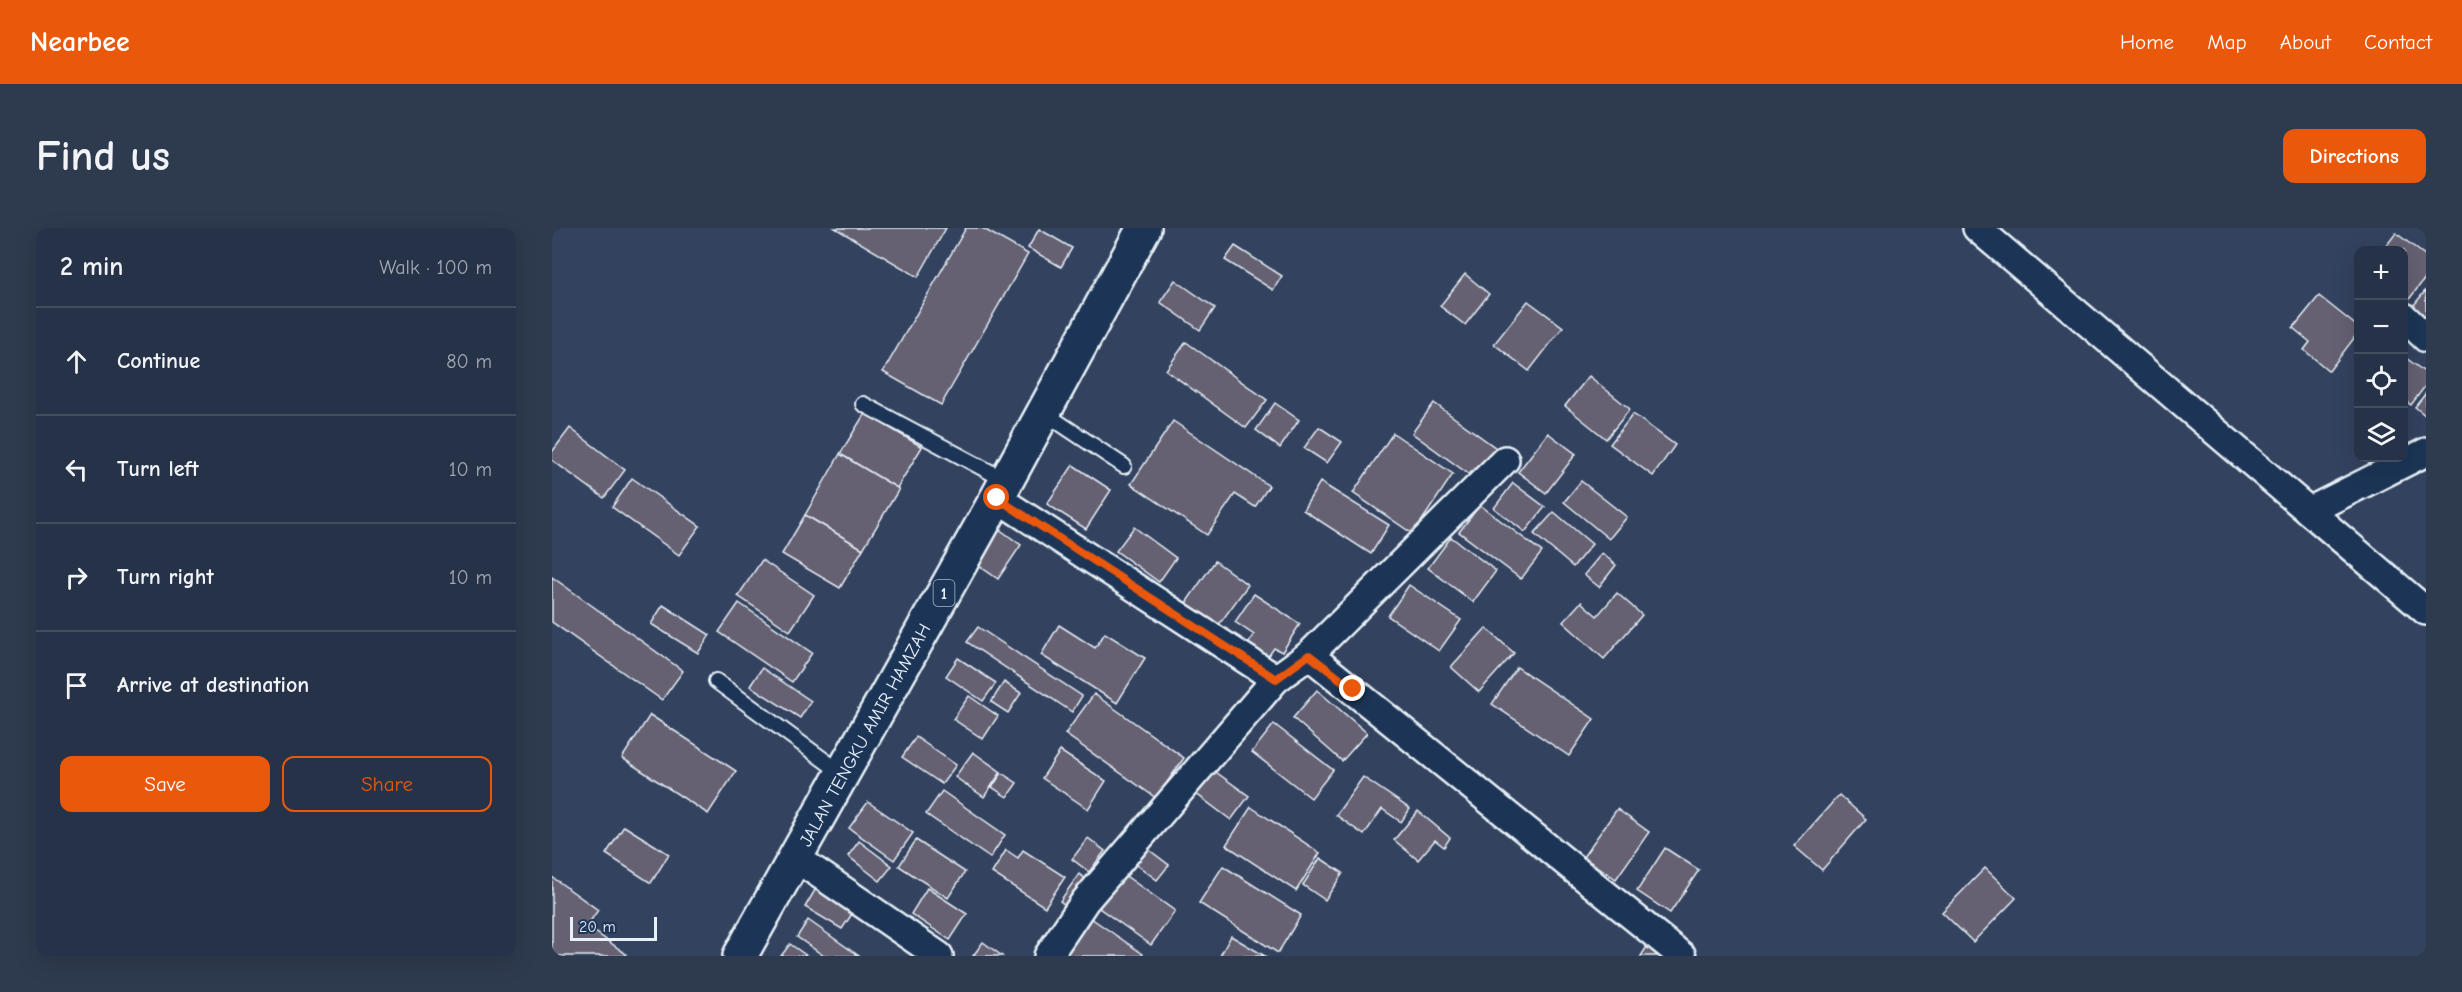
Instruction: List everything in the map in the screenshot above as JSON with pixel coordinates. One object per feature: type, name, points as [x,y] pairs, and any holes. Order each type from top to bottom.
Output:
[{"type":"highway","name":"JALAN TENGKU AMIR HAMZAH","points":[[740,956],[1144,228]]},
{"type":"street","points":[[1977,228],[2426,610]]},
{"type":"street","points":[[2408,321],[2426,338]]},
{"type":"street","points":[[2309,511],[2426,452]]},
{"type":"street","points":[[1047,956],[1085,901],[1276,679],[1309,655],[1505,460]]},
{"type":"street","points":[[1001,489],[1276,679]]},
{"type":"street","points":[[1309,655],[1682,956]]},
{"type":"street","points":[[796,858],[939,956]]},
{"type":"lane","points":[[862,404],[1001,489]]},
{"type":"lane","points":[[1043,412],[1124,466]]},
{"type":"lane","points":[[716,681],[843,774]]},
{"type":"building","points":[[835,228],[946,228],[918,277]]},
{"type":"building","points":[[966,228],[982,228],[1028,254],[941,405],[883,372]]},
{"type":"building","points":[[1039,229],[1072,248],[1061,267],[1028,248]]},
{"type":"building","points":[[2396,233],[2426,256],[2426,277],[2408,301],[2408,246],[2386,246]]},
{"type":"building","points":[[1235,246],[1282,276],[1273,290],[1225,260]]},
{"type":"building","points":[[1465,274],[1489,294],[1465,325],[1440,306]]},
{"type":"building","points":[[1175,280],[1215,308],[1200,330],[1160,302]]},
{"type":"building","points":[[2426,290],[2426,323],[2410,310]]},
{"type":"building","points":[[2319,296],[2354,324],[2354,338],[2329,371],[2304,350],[2310,342],[2293,328]]},
{"type":"building","points":[[1528,301],[1563,327],[1529,371],[1494,344]]},
{"type":"building","points":[[1186,342],[1267,400],[1246,428],[1166,370]]},
{"type":"building","points":[[2408,360],[2426,373],[2426,385],[2411,405],[2408,403]]},
{"type":"building","points":[[1589,376],[1630,409],[1606,439],[1565,406]]},
{"type":"building","points":[[2426,393],[2426,416],[2415,407]]},
{"type":"building","points":[[1275,403],[1299,420],[1280,448],[1256,430]]},
{"type":"building","points":[[1434,403],[1496,448],[1474,478],[1412,433]]},
{"type":"building","points":[[865,413],[922,447],[897,488],[840,454]]},
{"type":"building","points":[[1633,414],[1675,445],[1653,476],[1610,444]]},
{"type":"building","points":[[1173,421],[1269,486],[1255,507],[1235,494],[1207,535],[1131,484]]},
{"type":"building","points":[[1319,427],[1342,442],[1327,463],[1304,448]]},
{"type":"building","points":[[570,428],[625,470],[604,498],[552,460],[552,452]]},
{"type":"building","points":[[1393,433],[1453,474],[1413,534],[1353,493]]},
{"type":"building","points":[[1548,433],[1576,454],[1546,493],[1518,472]]},
{"type":"building","points":[[840,454],[899,489],[863,549],[805,515]]},
{"type":"building","points":[[1073,465],[1111,490],[1086,529],[1047,504]]},
{"type":"building","points":[[632,478],[700,526],[679,555],[612,507]]},
{"type":"building","points":[[1581,481],[1627,517],[1609,539],[1564,502]]},
{"type":"building","points":[[1320,482],[1389,525],[1371,554],[1303,510]]},
{"type":"building","points":[[1513,483],[1545,507],[1525,532],[1494,508]]},
{"type":"building","points":[[1480,505],[1542,552],[1521,579],[1459,532]]},
{"type":"building","points":[[1554,512],[1592,544],[1573,567],[1534,534]]},
{"type":"building","points":[[805,515],[863,549],[840,588],[782,554]]},
{"type":"building","points":[[1134,527],[1176,558],[1159,582],[1116,551]]},
{"type":"building","points":[[999,529],[1021,545],[998,579],[975,563]]},
{"type":"building","points":[[1451,537],[1496,571],[1473,602],[1428,568]]},
{"type":"building","points":[[1602,553],[1616,565],[1599,587],[1584,575]]},
{"type":"building","points":[[762,560],[814,595],[790,631],[738,596]]},
{"type":"building","points":[[1215,561],[1248,585],[1215,630],[1183,607]]},
{"type":"building","points":[[552,577],[683,671],[662,700],[552,622]]},
{"type":"building","points":[[1409,585],[1461,620],[1439,651],[1388,616]]},
{"type":"building","points":[[1617,593],[1642,615],[1604,659],[1563,622],[1581,602],[1597,616]]},
{"type":"building","points":[[1254,594],[1300,624],[1282,652],[1274,648],[1264,663],[1244,650],[1254,635],[1235,622]]},
{"type":"building","points":[[739,603],[812,653],[792,682],[719,632]]},
{"type":"building","points":[[663,605],[710,635],[698,653],[651,624]]},
{"type":"building","points":[[1059,625],[1095,648],[1105,633],[1145,658],[1117,703],[1041,655]]},
{"type":"building","points":[[978,627],[1082,696],[1072,712],[967,642]]},
{"type":"building","points":[[1486,628],[1514,653],[1479,692],[1451,667]]},
{"type":"building","points":[[958,658],[996,683],[983,701],[946,676]]},
{"type":"building","points":[[1517,667],[1594,719],[1569,756],[1492,704]]},
{"type":"building","points":[[762,668],[811,701],[800,718],[750,686]]},
{"type":"building","points":[[1004,682],[1021,693],[1008,713],[991,702]]},
{"type":"building","points":[[1317,690],[1367,733],[1342,761],[1293,718]]},
{"type":"building","points":[[1094,694],[1184,758],[1156,798],[1065,734]]},
{"type":"building","points":[[969,696],[998,716],[983,739],[953,719]]},
{"type":"building","points":[[650,715],[736,771],[708,814],[622,758]]},
{"type":"building","points":[[1274,724],[1333,770],[1311,798],[1252,752]]},
{"type":"building","points":[[916,737],[956,765],[942,784],[902,757]]},
{"type":"building","points":[[1060,751],[1106,781],[1088,809],[1042,778]]},
{"type":"building","points":[[973,752],[1001,772],[984,797],[955,777]]},
{"type":"building","points":[[1213,770],[1249,796],[1231,820],[1195,793]]},
{"type":"building","points":[[1002,773],[1017,783],[1007,797],[992,787]]},
{"type":"building","points":[[1363,777],[1410,809],[1401,822],[1382,809],[1364,835],[1336,815]]},
{"type":"building","points":[[942,791],[1005,835],[990,858],[926,814]]},
{"type":"building","points":[[1839,795],[1866,819],[1822,870],[1794,846]]},
{"type":"building","points":[[868,802],[913,833],[894,860],[849,828]]},
{"type":"building","points":[[1251,807],[1320,853],[1296,891],[1226,845]]},
{"type":"building","points":[[1617,809],[1649,832],[1616,879],[1583,857]]},
{"type":"building","points":[[1418,811],[1450,838],[1444,847],[1435,840],[1418,860],[1394,840]]},
{"type":"building","points":[[624,826],[669,854],[651,883],[606,854]]},
{"type":"building","points":[[1088,838],[1105,851],[1089,872],[1072,859]]},
{"type":"building","points":[[916,840],[965,872],[948,898],[899,866]]},
{"type":"building","points":[[859,841],[892,866],[880,881],[848,856]]},
{"type":"building","points":[[1144,846],[1169,865],[1157,880],[1132,861]]},
{"type":"building","points":[[1665,848],[1699,870],[1670,913],[1637,891]]},
{"type":"building","points":[[1006,850],[1018,858],[1023,850],[1065,877],[1045,907],[992,873]]},
{"type":"building","points":[[1320,858],[1343,873],[1325,900],[1303,885]]},
{"type":"building","points":[[1223,866],[1301,915],[1278,953],[1199,903]]},
{"type":"building","points":[[1985,868],[2016,898],[1973,942],[1942,912]]},
{"type":"building","points":[[1079,874],[1089,881],[1069,908],[1060,901]]},
{"type":"building","points":[[1123,874],[1175,911],[1151,945],[1099,908]]},
{"type":"building","points":[[552,877],[598,910],[587,926],[626,954],[625,956],[552,956]]},
{"type":"building","points":[[818,885],[856,908],[842,929],[805,907]]},
{"type":"building","points":[[927,888],[967,914],[950,940],[911,914]]},
{"type":"building","points":[[1088,916],[1143,954],[1141,956],[1063,956]]},
{"type":"building","points":[[808,920],[859,956],[824,956],[797,937]]},
{"type":"building","points":[[1231,936],[1265,956],[1220,956]]},
{"type":"building","points":[[1652,939],[1679,956],[1641,956]]},
{"type":"building","points":[[983,942],[1002,956],[973,956]]},
{"type":"building","points":[[790,944],[807,956],[781,956]]},
{"type":"route","points":[[997,498],[1276,679],[1309,655],[1353,689]]}]
